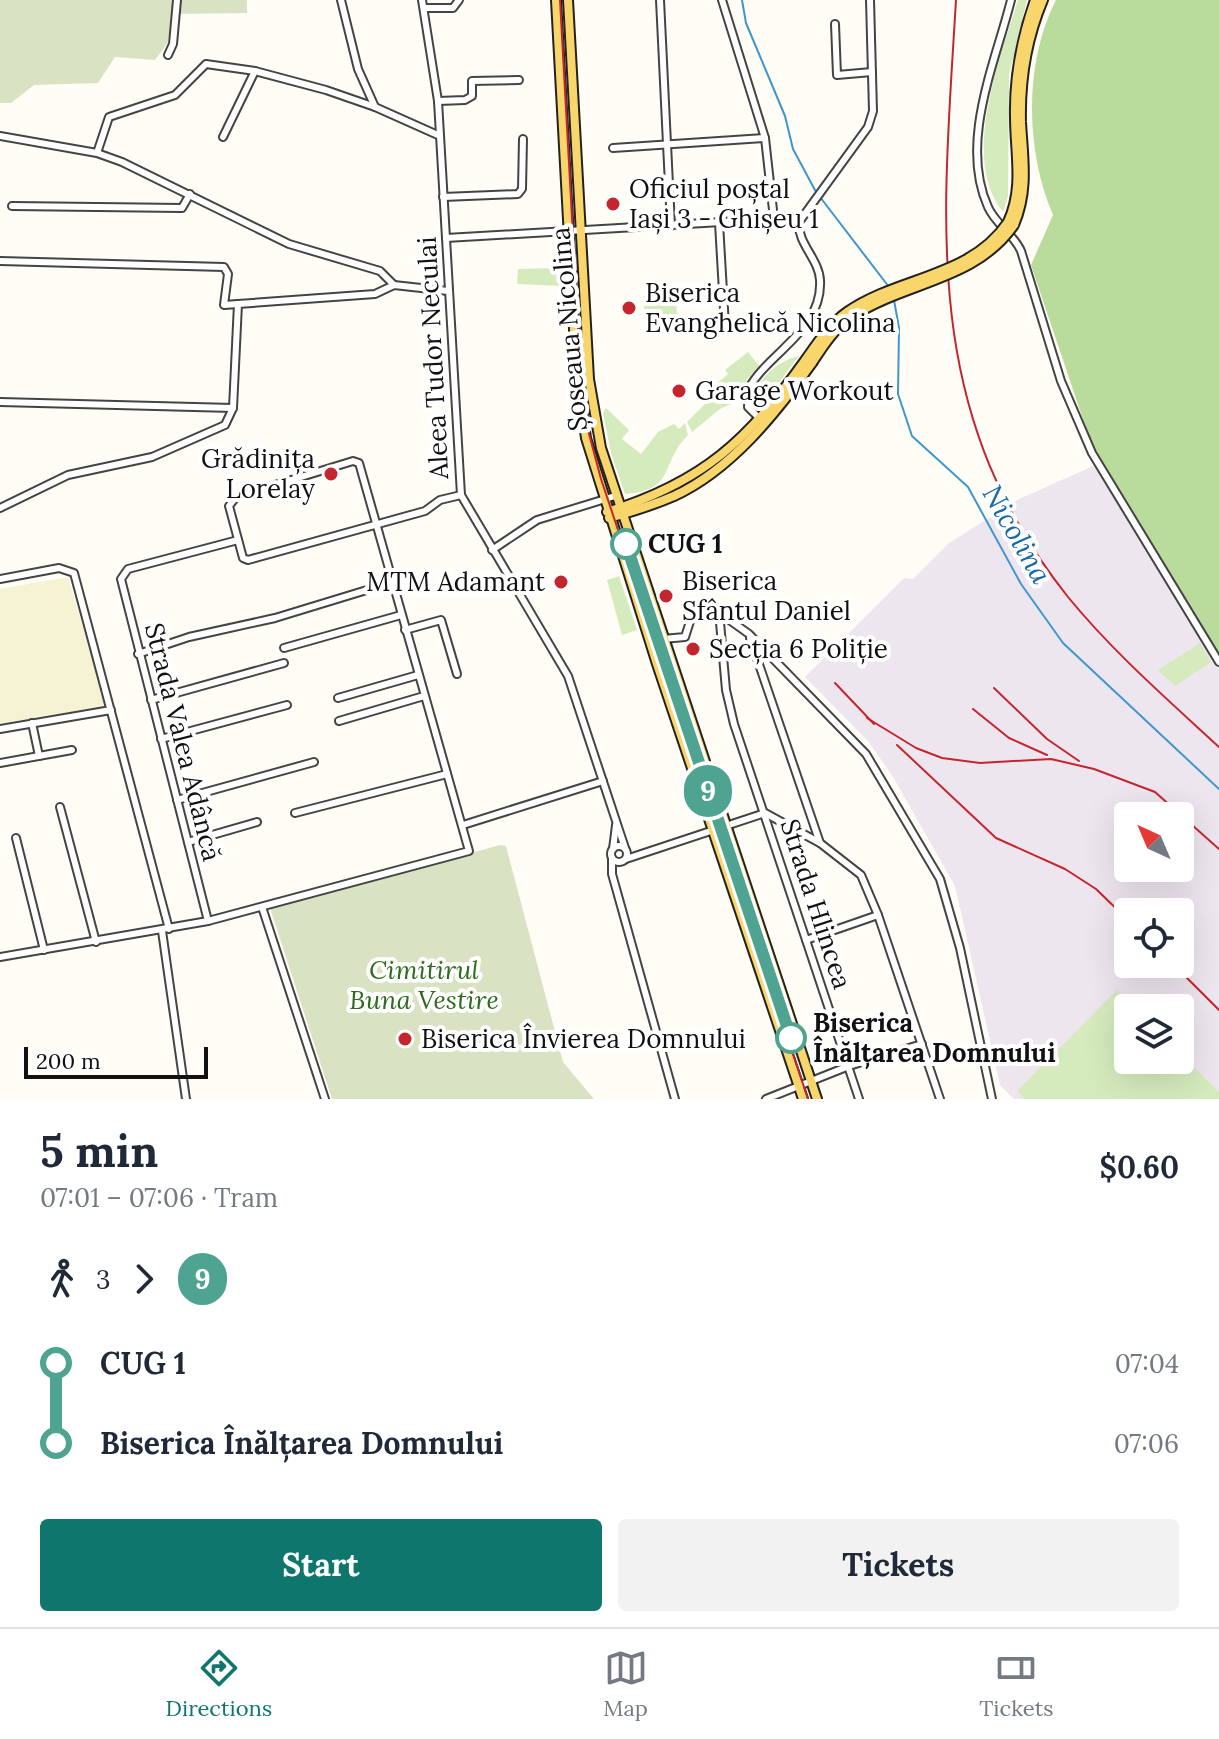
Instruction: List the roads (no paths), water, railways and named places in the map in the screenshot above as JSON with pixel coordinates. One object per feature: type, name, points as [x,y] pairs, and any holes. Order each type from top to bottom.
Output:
[{"type":"main road","name":"Șoseaua Nicolina","points":[[556,0],[580,406],[608,515],[803,1099]]},
{"type":"main road","name":"Șoseaua Nicolina","points":[[568,0],[591,397],[601,448],[817,1099]]},
{"type":"main road","points":[[1011,224],[1019,182],[1015,119],[1018,62],[1035,0]]},
{"type":"main road","points":[[608,515],[691,486],[762,421],[809,361],[851,316],[968,267],[1003,241],[1026,183],[1021,121],[1026,61],[1043,0]]},
{"type":"street","points":[[168,55],[173,44],[177,0]]},
{"type":"street","points":[[341,0],[358,69],[375,107]]},
{"type":"street","points":[[423,4],[453,8],[459,0]]},
{"type":"street","points":[[660,0],[671,226]]},
{"type":"street","points":[[722,0],[765,138],[774,219]]},
{"type":"street","points":[[762,421],[748,407],[749,388],[794,340],[812,312],[820,291],[819,272],[800,235],[799,222],[868,127],[873,111],[870,0]]},
{"type":"street","points":[[1011,0],[978,130],[986,200],[997,222],[1015,237],[1021,251],[1061,381],[1092,453],[1219,662]]},
{"type":"street","name":"Aleea Tudor Neculai","points":[[423,4],[438,101],[461,495],[568,676],[625,855]]},
{"type":"street","points":[[835,24],[837,75],[872,72]]},
{"type":"street","points":[[97,153],[109,117],[175,95],[206,64],[255,71],[375,107],[440,136]]},
{"type":"street","points":[[223,137],[255,71]]},
{"type":"street","points":[[438,101],[465,100],[472,96],[472,81],[519,80]]},
{"type":"street","points":[[0,136],[97,153],[190,194],[289,244],[380,271],[394,285]]},
{"type":"street","points":[[613,148],[765,138]]},
{"type":"street","points":[[443,197],[518,194],[522,189],[523,139]]},
{"type":"street","points":[[12,206],[182,208],[190,194]]},
{"type":"street","points":[[446,238],[774,219],[799,222]]},
{"type":"street","points":[[719,223],[725,326]]},
{"type":"street","points":[[0,261],[224,267],[228,274],[224,305],[375,294],[394,285],[448,291]]},
{"type":"street","points":[[0,508],[68,475],[165,452],[225,425],[233,408],[238,304]]},
{"type":"street","points":[[0,402],[233,408]]},
{"type":"street","points":[[0,957],[208,921],[469,851],[405,630],[378,523],[359,463],[353,461],[232,499],[229,509],[245,560],[378,523],[425,511],[440,500],[461,495]]},
{"type":"street","points":[[492,550],[537,520],[615,496]]},
{"type":"street","name":"Strada Valea Adâncă","points":[[208,921],[138,654],[123,573],[238,540]]},
{"type":"street","points":[[0,579],[59,568],[72,569],[111,710],[165,930],[169,987],[186,1099]]},
{"type":"street","points":[[138,654],[189,637],[275,618],[393,582]]},
{"type":"street","points":[[663,639],[685,637],[689,618],[699,607],[710,606],[719,611],[749,634],[866,754],[940,879],[960,948],[992,1099]]},
{"type":"street","name":"Strada Hlincea","points":[[719,611],[731,710],[859,1099]]},
{"type":"street","points":[[284,648],[401,615]]},
{"type":"street","points":[[405,630],[441,620],[457,674]]},
{"type":"street","name":"Strada Hlincea","points":[[749,634],[820,843]]},
{"type":"street","points":[[151,700],[284,663]]},
{"type":"street","points":[[338,698],[418,675]]},
{"type":"street","points":[[339,721],[424,696]]},
{"type":"street","points":[[161,739],[287,705]]},
{"type":"street","points":[[0,729],[111,710]]},
{"type":"street","points":[[32,723],[39,756]]},
{"type":"street","points":[[0,763],[72,750]]},
{"type":"street","points":[[177,800],[314,762]]},
{"type":"street","points":[[295,813],[447,774]]},
{"type":"street","points":[[463,825],[603,781]]},
{"type":"street","points":[[60,807],[96,942]]},
{"type":"street","name":"Strada Hlincea","points":[[625,855],[641,854],[765,813],[820,843],[858,872],[878,915],[940,1099]]},
{"type":"street","points":[[188,842],[257,822]]},
{"type":"street","name":"Aleea Tudor Neculai","points":[[616,822],[612,858],[615,880],[642,991],[675,1099]]},
{"type":"street","points":[[16,838],[44,950]]},
{"type":"street","points":[[613,849],[619,846],[625,855]]},
{"type":"street","points":[[612,858],[625,855]]},
{"type":"street","points":[[615,880],[625,855]]},
{"type":"street","points":[[262,907],[325,1099]]},
{"type":"street","points":[[806,940],[878,915]]},
{"type":"street","points":[[766,1099],[849,1066],[922,1044]]},
{"type":"waterway","name":"Nicolina","points":[[742,0],[746,23],[785,116],[793,149],[816,192]]},
{"type":"waterway","name":"Nicolina","points":[[820,197],[889,287]]},
{"type":"waterway","name":"Nicolina","points":[[894,300],[899,328],[898,394],[912,436],[968,487],[1021,584],[1063,643],[1219,789]]},
{"type":"tram line","points":[[560,0],[581,381],[588,430],[601,479],[808,1099]]},
{"type":"tram line","name":"9","points":[[626,544],[791,1038]]},
{"type":"railway","points":[[956,0],[946,237],[951,312],[964,384],[986,456],[1020,527],[1068,597],[1122,656],[1219,747]]},
{"type":"railway","points":[[835,683],[874,724]]},
{"type":"railway","points":[[994,688],[1047,739],[1079,761]]},
{"type":"railway","points":[[973,709],[1009,738],[1047,755]]},
{"type":"railway","points":[[867,718],[916,748],[942,758],[980,763],[1051,759],[1094,769],[1155,792],[1219,849]]},
{"type":"railway","points":[[897,745],[996,838],[1065,869],[1096,889],[1114,906]]},
{"type":"railway","points":[[1187,978],[1219,1010]]},
{"type":"place","name":"Oficiul poștal Iași 3 - Ghișeu 1","points":[[613,204]]},
{"type":"place","name":"Biserica Evanghelică Nicolina","points":[[629,308]]},
{"type":"place","name":"Garage Workout","points":[[679,391]]},
{"type":"place","name":"Grădinița Lorelay","points":[[331,474]]},
{"type":"place","name":"CUG 1","points":[[626,544]]},
{"type":"place","name":"MTM Adamant","points":[[561,582]]},
{"type":"place","name":"Biserica Sfântul Daniel","points":[[666,596]]},
{"type":"place","name":"Secția 6 Poliție","points":[[693,649]]},
{"type":"place","name":"Biserica Înălțarea Domnului","points":[[791,1038]]},
{"type":"place","name":"Biserica Învierea Domnului","points":[[405,1039]]},
{"type":"park label","name":"Cimitirul Buna Vestire","points":[[424,985]]}]
